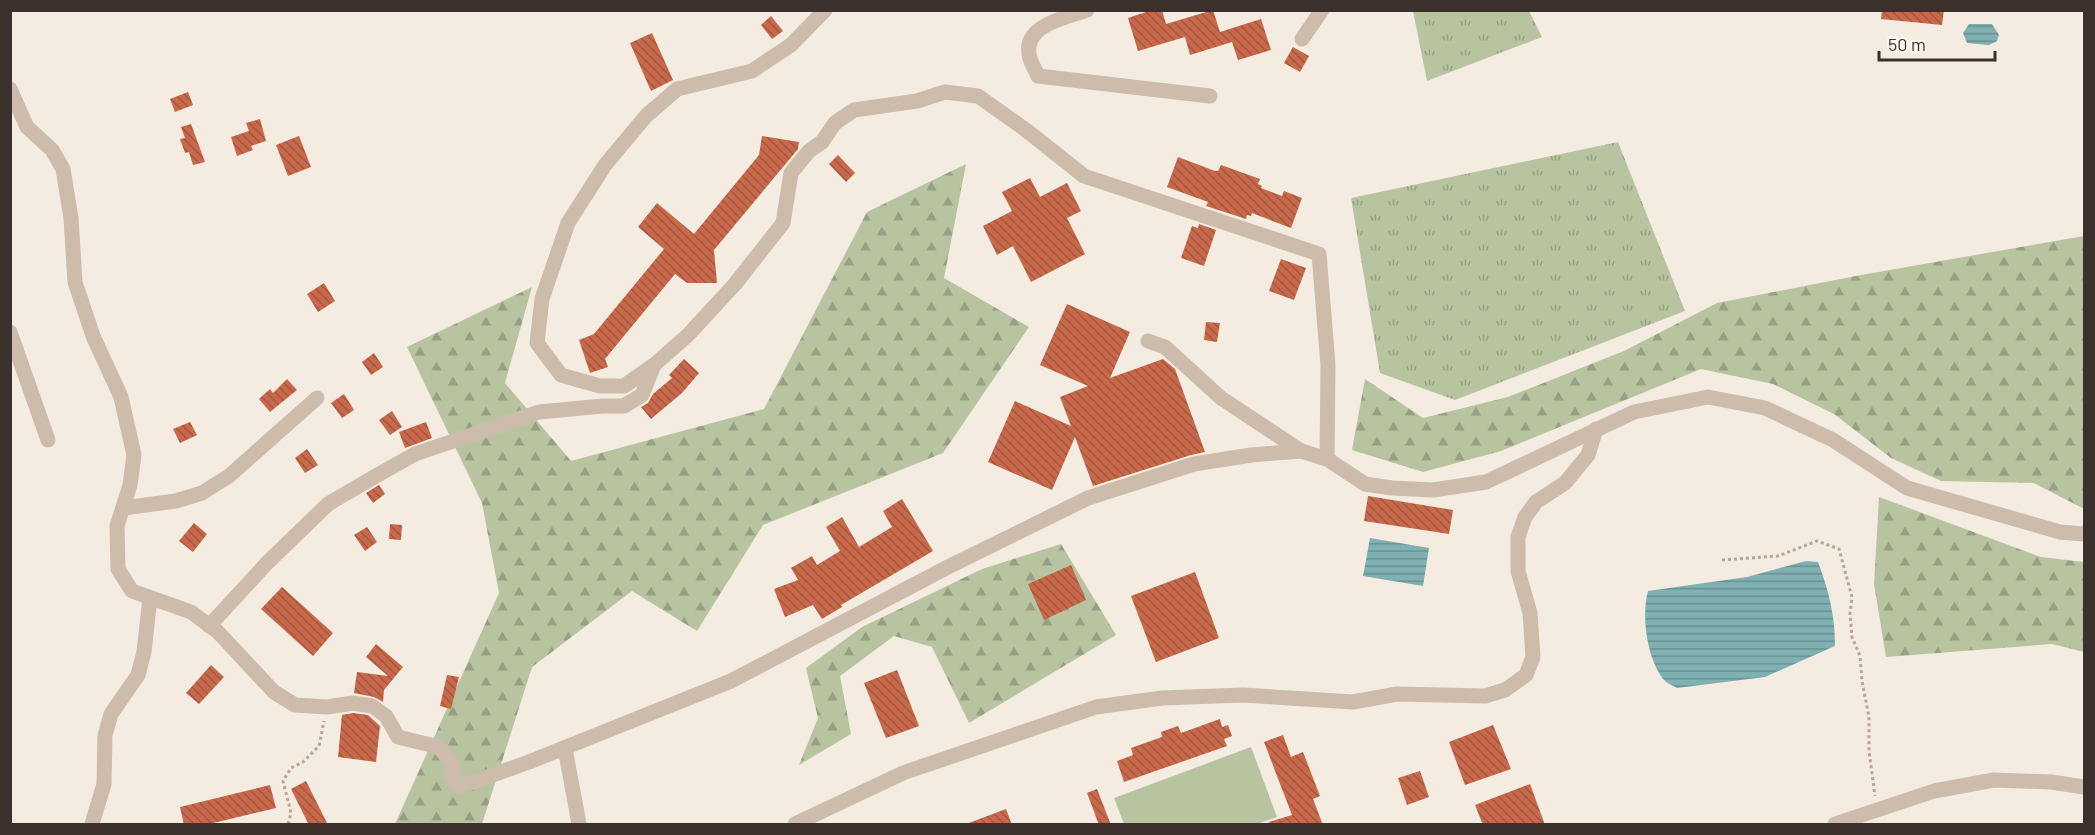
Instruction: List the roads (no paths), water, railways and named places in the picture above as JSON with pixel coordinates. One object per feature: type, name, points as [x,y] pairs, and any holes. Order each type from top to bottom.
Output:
[{"type":"street","points":[[825,10],[791,45],[752,71],[677,89],[646,116],[605,165],[568,223],[542,299],[537,343],[561,375],[600,386],[624,386],[654,365],[696,326],[735,284],[783,223],[791,173],[809,151],[822,142],[835,123],[855,110],[917,101],[945,92],[956,93],[978,96],[1084,176],[1319,254],[1328,365],[1327,459]]},
{"type":"street","points":[[1086,10],[1037,30],[1028,42],[1029,56],[1038,76],[1210,96]]},
{"type":"street","points":[[1302,39],[1322,10]]},
{"type":"street","points":[[10,89],[27,127],[52,150],[63,169],[71,218],[75,282],[93,336],[121,397],[134,455],[130,485],[117,526],[118,569],[132,591],[191,612],[217,631],[274,693],[295,705],[327,707],[353,703],[372,706],[386,716],[398,737],[439,747],[453,765],[451,776],[459,787],[565,748],[731,681],[946,568],[1088,498],[1194,464],[1251,455],[1301,451]]},
{"type":"street","points":[[10,332],[48,440]]},
{"type":"street","points":[[1148,341],[1165,347],[1221,398],[1301,451],[1327,459],[1365,484],[1433,490],[1486,482],[1634,412],[1708,397],[1765,408],[1833,441],[1907,488],[2060,532],[2085,534]]},
{"type":"street","points":[[209,626],[267,563],[328,504],[374,477],[415,454],[539,412],[624,406],[642,395],[654,365]]},
{"type":"street","points":[[123,508],[176,501],[202,493],[229,476],[317,398]]},
{"type":"street","points":[[795,825],[903,773],[1096,706],[1162,698],[1243,695],[1353,702],[1397,694],[1485,696],[1505,690],[1526,675],[1533,657],[1530,613],[1518,571],[1518,537],[1525,517],[1536,502],[1565,483],[1588,455],[1596,429]]},
{"type":"street","points":[[92,825],[104,784],[105,735],[111,714],[138,675],[144,652],[150,598]]},
{"type":"street","points":[[565,748],[579,825]]},
{"type":"street","points":[[1835,825],[1934,791],[1994,780],[2051,782],[2085,787]]},
{"type":"water","points":[[1969,24],[1992,24],[1999,35],[1997,41],[1989,45],[1967,43],[1963,33]]},
{"type":"water","points":[[1370,538],[1429,548],[1423,586],[1363,576]]},
{"type":"water","points":[[1806,561],[1818,562],[1822,573],[1833,614],[1835,646],[1765,677],[1677,688],[1665,681],[1654,662],[1647,638],[1645,613],[1648,591],[1747,577]]}]
